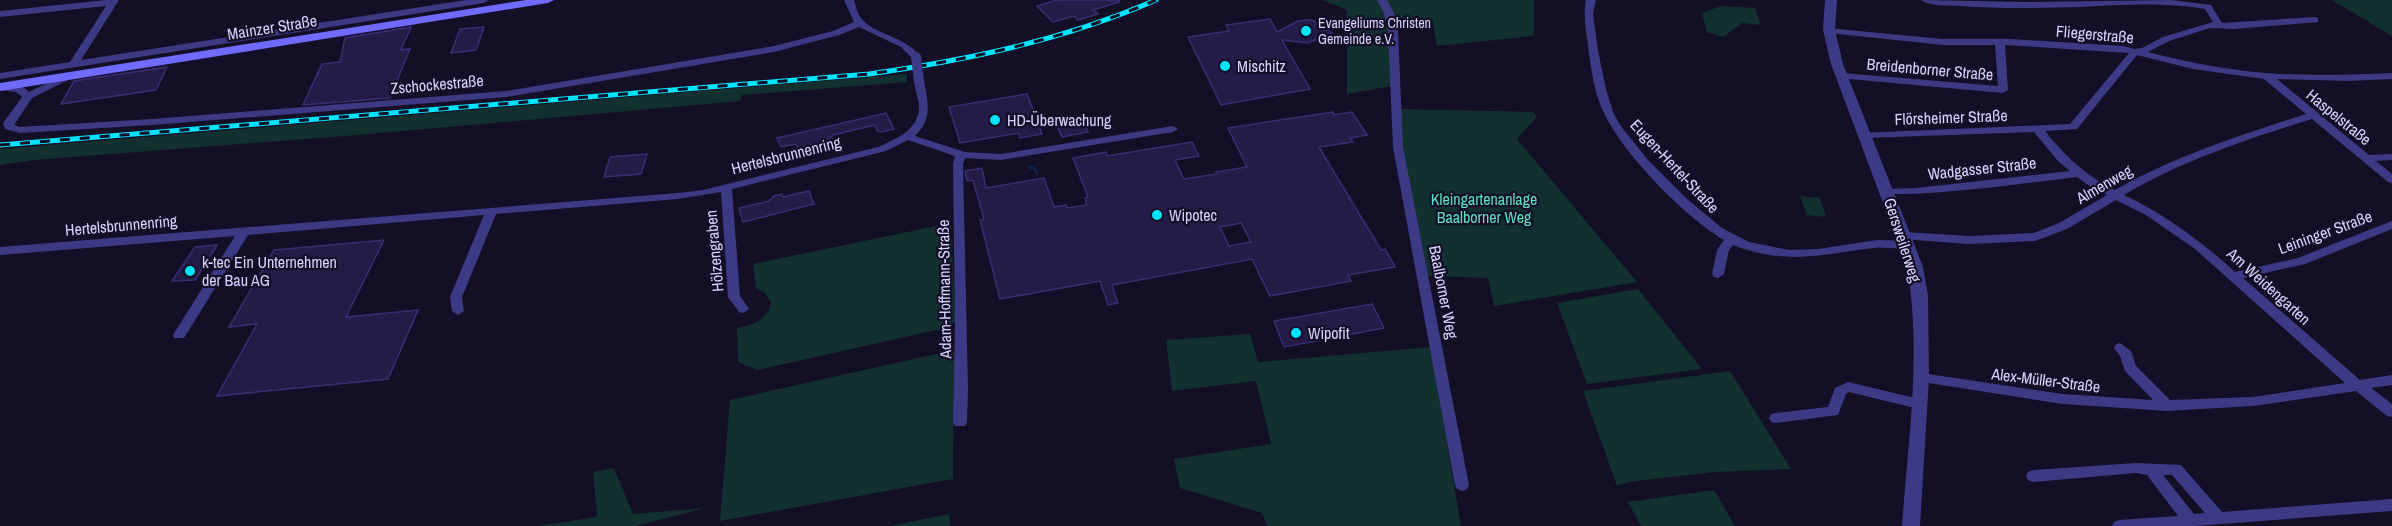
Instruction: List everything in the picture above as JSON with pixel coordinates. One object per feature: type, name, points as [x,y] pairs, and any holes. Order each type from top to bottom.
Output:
[{"type":"main road","name":"Mainzer Straße","points":[[0,81],[459,4],[515,0]]},
{"type":"main road","name":"Mainzer Straße","points":[[0,87],[72,70],[548,0]]},
{"type":"street","name":"Mainzer Straße","points":[[0,76],[72,70],[484,0]]},
{"type":"street","points":[[849,0],[860,23],[903,45],[916,57],[924,114],[919,125],[909,137],[961,155],[980,158],[1001,157],[1173,129]]},
{"type":"street","name":"Baalborner Weg","points":[[1382,0],[1389,13],[1393,31],[1398,147],[1462,485]]},
{"type":"street","name":"Eugen-Hertel-Straße","points":[[1591,0],[1588,14],[1604,99],[1612,120],[1624,139],[1712,229],[1758,249],[1789,254],[1905,240]]},
{"type":"street","name":"Gersweilerweg","points":[[1831,0],[1829,30],[1842,76],[1888,191],[1905,240],[1920,295],[1921,378],[1911,526]]},
{"type":"street","points":[[1926,0],[1997,6],[2134,2],[2195,3],[2208,7],[2219,25]]},
{"type":"street","points":[[0,87],[19,88],[28,96],[72,70],[113,1]]},
{"type":"street","points":[[0,14],[113,1]]},
{"type":"street","points":[[2134,52],[2145,50],[2185,31],[2209,25],[2315,20]]},
{"type":"street","name":"Zschockestraße","points":[[28,96],[8,123],[9,127],[20,130],[152,122],[506,94],[774,49],[826,36],[860,23]]},
{"type":"street","name":"Fliegerstraße","points":[[1829,30],[1918,40],[2000,42],[2134,52],[2193,66],[2267,76],[2349,78],[2392,76]]},
{"type":"street","name":"Breidenborner Straße","points":[[1842,76],[2003,90],[2000,42]]},
{"type":"street","name":"Flörsheimer Straße","points":[[1865,135],[2073,127],[2079,123],[2134,52]]},
{"type":"street","name":"Haspelstraße","points":[[2267,76],[2392,180]]},
{"type":"street","name":"Almenweg","points":[[1905,240],[1980,241],[2035,237],[2063,226],[2116,194],[2197,155],[2313,115]]},
{"type":"street","name":"Am Weidengarten","points":[[2038,130],[2062,159],[2080,173],[2105,190],[2171,225],[2234,276],[2350,380],[2392,412]]},
{"type":"street","name":"Hertelsbrunnenring","points":[[0,251],[678,196],[726,187],[882,149],[909,137]]},
{"type":"street","name":"Adam-Hoffmann-Straße","points":[[960,422],[962,332],[958,250],[958,164],[961,155]]},
{"type":"street","points":[[2366,159],[2392,157]]},
{"type":"street","name":"Wadgasser Straße","points":[[1888,191],[1917,191],[2080,173]]},
{"type":"street","name":"Hölzengraben","points":[[726,187],[734,297],[743,309]]},
{"type":"street","points":[[458,311],[456,297],[492,211]]},
{"type":"street","name":"Leininger Straße","points":[[2234,276],[2301,261],[2392,225]]},
{"type":"street","points":[[179,335],[244,231]]},
{"type":"street","points":[[1718,274],[1723,250],[1731,239]]},
{"type":"street","points":[[2120,348],[2126,354],[2130,368],[2168,406]]},
{"type":"street","name":"Alex-Müller-Straße","points":[[1921,378],[1998,392],[2067,400],[2119,405],[2168,406],[2249,401],[2392,380]]},
{"type":"street","points":[[1776,418],[1833,411],[1840,391],[1848,387],[1919,404]]},
{"type":"street","points":[[2033,476],[2136,468],[2176,469],[2218,518]]},
{"type":"street","points":[[2151,470],[2191,520]]},
{"type":"street","points":[[2119,526],[2392,505]]},
{"type":"green space","points":[[1323,0],[1379,0],[1388,22],[1392,86],[1347,94],[1347,10]]},
{"type":"green space","points":[[1386,0],[1534,0],[1534,36],[1437,46],[1432,18],[1394,19]]},
{"type":"green space","points":[[2332,0],[2392,0],[2392,36]]},
{"type":"green space","points":[[1721,6],[1755,8],[1761,25],[1742,23],[1723,37],[1707,32],[1702,13]]},
{"type":"green space","points":[[907,74],[907,82],[742,95],[740,101],[358,135],[34,160],[0,165],[0,149]]},
{"type":"green space","name":"Kleingartenanlage Baalborner Weg","points":[[1400,109],[1533,112],[1537,117],[1517,139],[1637,282],[1494,306],[1488,278],[1428,276],[1402,147]]},
{"type":"green space","points":[[1800,196],[1820,198],[1826,217],[1807,215]]},
{"type":"green space","points":[[951,223],[955,321],[950,327],[757,370],[738,362],[737,328],[759,321],[767,314],[771,303],[765,293],[756,288],[753,264]]},
{"type":"green space","points":[[1638,289],[1702,369],[1587,384],[1557,303]]},
{"type":"green space","points":[[1250,334],[1258,362],[1431,347],[1461,526],[1267,526],[1262,513],[1180,488],[1174,459],[1271,444],[1256,381],[1172,391],[1166,340]]},
{"type":"green space","points":[[954,350],[953,479],[720,521],[730,400]]},
{"type":"green space","points":[[1730,371],[1791,469],[1714,472],[1629,482],[1617,486],[1583,391]]},
{"type":"green space","points":[[614,468],[633,514],[705,508],[636,526],[538,526],[597,517],[593,472]]},
{"type":"green space","points":[[1714,490],[1735,526],[1641,526],[1628,502]]},
{"type":"green space","points":[[949,514],[950,526],[891,526]]},
{"type":"building","points":[[1057,0],[1119,0],[1119,2],[1093,10],[1098,14],[1078,20],[1074,16],[1053,22],[1037,6]]},
{"type":"building","points":[[1270,19],[1277,32],[1298,21],[1312,20],[1332,33],[1308,43],[1282,40],[1310,89],[1221,105],[1188,37],[1229,31],[1226,25]]},
{"type":"building","points":[[411,27],[401,50],[410,49],[390,98],[303,105],[322,64],[340,62],[345,38]]},
{"type":"building","points":[[484,27],[476,50],[451,53],[460,29]]},
{"type":"building","points":[[167,67],[156,90],[61,104],[74,81]]},
{"type":"building","name":"HD-Überwachung","points":[[1027,94],[1042,134],[1020,138],[1019,133],[960,143],[949,107]]},
{"type":"building","points":[[1333,112],[1334,115],[1352,112],[1367,135],[1350,138],[1353,142],[1319,147],[1381,250],[1385,249],[1395,267],[1348,275],[1351,281],[1270,296],[1252,259],[1112,285],[1118,303],[1108,305],[1100,281],[1000,299],[980,220],[984,219],[973,180],[967,181],[965,171],[982,168],[986,188],[1044,178],[1054,207],[1087,205],[1085,198],[1088,197],[1073,158],[1106,152],[1107,156],[1192,142],[1199,156],[1175,160],[1184,179],[1247,167],[1228,128]],"holes":[[[1241,223],[1251,242],[1229,246],[1220,227]]]},
{"type":"building","points":[[886,113],[894,129],[877,131],[875,125],[833,135],[827,141],[798,148],[796,144],[781,147],[777,138]]},
{"type":"building","points":[[1083,121],[1088,132],[1062,137],[1057,126]]},
{"type":"building","points":[[647,154],[641,174],[604,177],[610,157]]},
{"type":"building","points":[[809,191],[814,204],[743,222],[739,208],[769,201],[774,196],[782,194],[783,197]]},
{"type":"building","points":[[384,240],[346,317],[418,310],[388,379],[217,396],[257,324],[229,327],[274,250]]},
{"type":"building","name":"k-tec Ein Unternehmen der Bau AG","points":[[217,245],[195,280],[172,281],[195,247]]},
{"type":"building","points":[[1372,304],[1384,328],[1284,347],[1274,321]]},
{"type":"waterway","points":[[1029,167],[1035,169],[1037,174]]},
{"type":"railway","points":[[0,145],[869,74],[1015,47],[1086,26],[1156,0]]},
{"type":"place","name":"Evangeliums Christen Gemeinde e.V.","points":[[1306,31]]},
{"type":"place","name":"Mischitz","points":[[1225,66]]},
{"type":"place","name":"HD-Überwachung","points":[[995,120]]},
{"type":"place","name":"Wipotec","points":[[1157,215]]},
{"type":"place","name":"k-tec Ein Unternehmen der Bau AG","points":[[190,271]]},
{"type":"place","name":"Wipofit","points":[[1296,333]]}]
